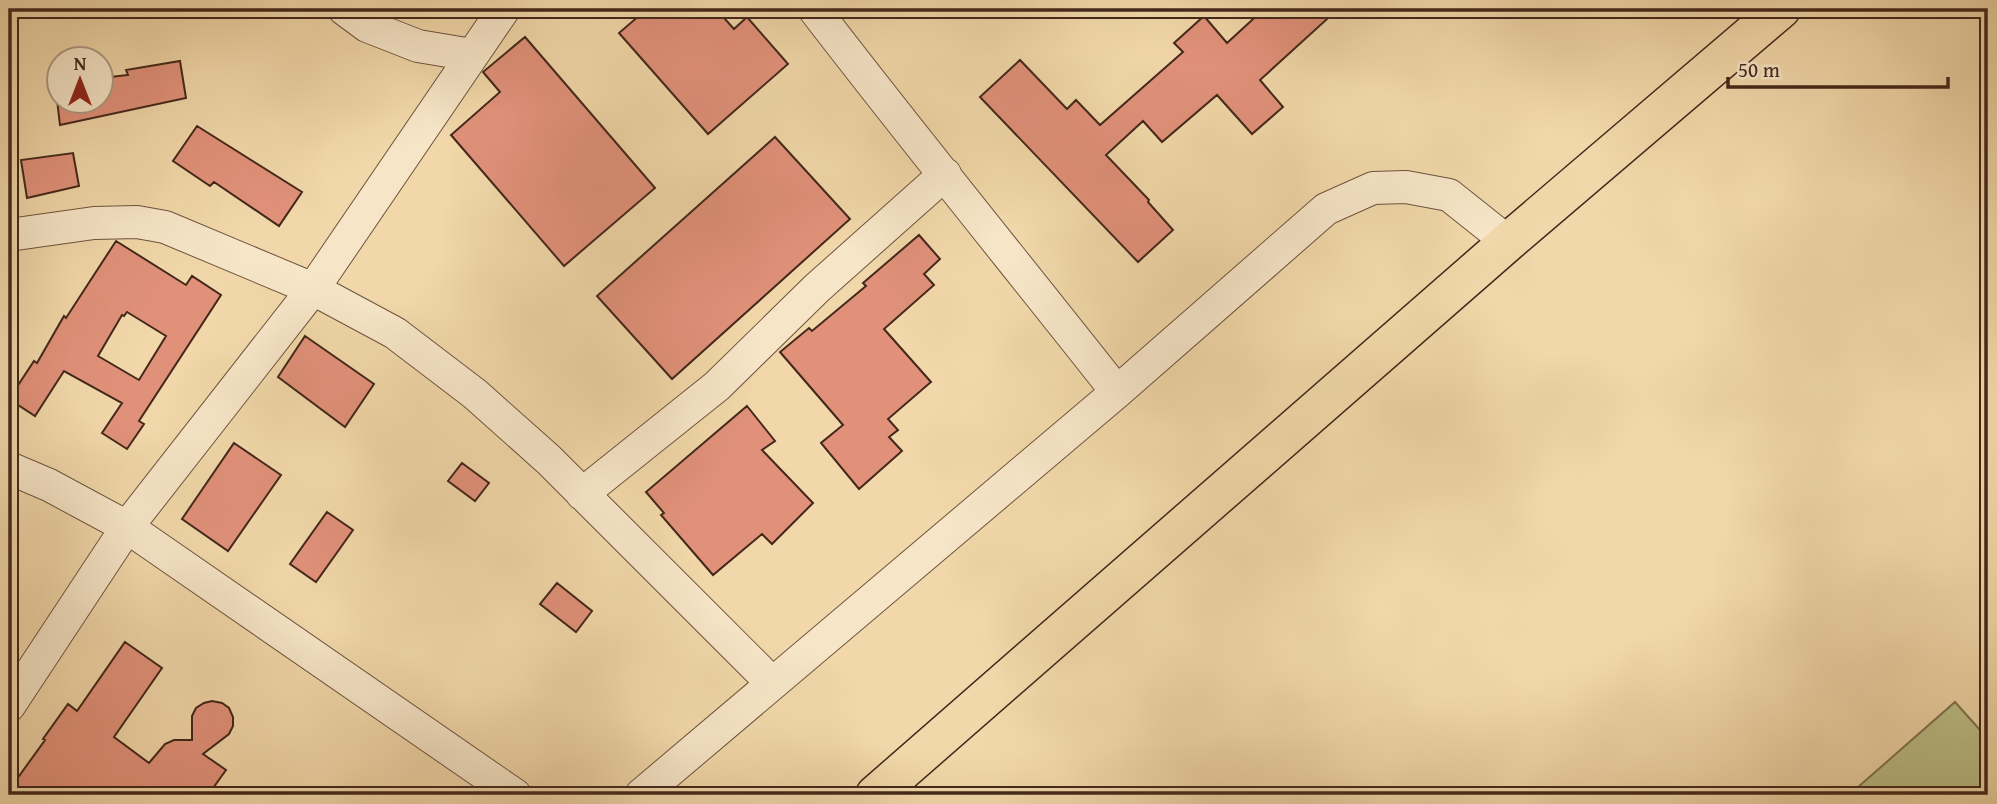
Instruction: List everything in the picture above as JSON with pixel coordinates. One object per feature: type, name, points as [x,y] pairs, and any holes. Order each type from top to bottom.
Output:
[{"type":"main road","points":[[875,795],[1508,242],[1780,9]]},
{"type":"street","points":[[344,9],[367,26],[418,46],[472,55]]},
{"type":"street","points":[[9,706],[127,527],[313,289],[504,9]]},
{"type":"street","points":[[814,9],[910,134],[945,174],[1117,392]]},
{"type":"street","points":[[582,494],[717,386],[817,288],[945,174]]},
{"type":"street","points":[[641,795],[1117,392],[1326,209],[1373,188],[1406,187],[1449,195],[1508,242]]},
{"type":"street","points":[[9,235],[94,223],[137,222],[165,227],[313,289],[395,333],[475,394],[549,460],[772,683]]},
{"type":"street","points":[[9,468],[49,485],[127,527],[515,795]]},
{"type":"green space","points":[[1955,702],[1988,739],[1988,795],[1849,795]]},
{"type":"building","points":[[647,9],[716,9],[734,29],[747,17],[788,64],[708,134],[619,33]]},
{"type":"building","points":[[1264,9],[1338,9],[1260,80],[1283,107],[1252,134],[1217,95],[1162,142],[1143,121],[1106,155],[1173,230],[1138,262],[980,97],[1020,60],[1067,109],[1076,100],[1100,125],[1183,52],[1174,43],[1204,16],[1227,43]]},
{"type":"building","points":[[525,37],[655,188],[564,266],[451,135],[500,92],[483,72]]},
{"type":"building","points":[[180,61],[186,98],[116,113],[116,76],[128,75],[126,70]]},
{"type":"building","points":[[59,116],[102,116],[60,125]]},
{"type":"building","points":[[197,126],[302,192],[279,226],[214,182],[210,186],[173,161]]},
{"type":"building","points":[[775,137],[850,219],[672,379],[597,296]]},
{"type":"building","points":[[73,153],[79,186],[27,198],[21,160]]},
{"type":"building","points":[[919,235],[940,259],[924,274],[934,285],[884,329],[931,382],[888,419],[898,430],[889,437],[902,451],[859,489],[821,443],[843,425],[780,352],[809,328],[812,331],[866,286],[863,283]]},
{"type":"building","points":[[116,241],[186,285],[192,276],[221,295],[139,421],[144,424],[127,449],[102,433],[122,403],[64,371],[35,416],[9,399],[34,361],[37,363],[64,316],[66,318]],"holes":[[[127,312],[166,336],[139,380],[98,356],[122,315]]]},
{"type":"building","points":[[305,336],[374,384],[345,427],[278,377]]},
{"type":"building","points":[[747,406],[775,441],[762,450],[813,503],[772,544],[762,534],[713,575],[661,515],[664,513],[646,492]]},
{"type":"building","points":[[234,443],[281,475],[228,551],[182,519]]},
{"type":"building","points":[[462,463],[489,483],[475,501],[448,481]]},
{"type":"building","points":[[327,512],[353,530],[316,582],[290,564]]},
{"type":"building","points":[[557,583],[592,611],[576,632],[540,604]]},
{"type":"building","points":[[125,642],[162,668],[114,737],[149,763],[165,744],[174,740],[192,740],[192,716],[196,708],[212,701],[229,708],[233,726],[229,734],[203,754],[226,770],[208,795],[9,795],[9,790],[68,704],[77,711]]}]
